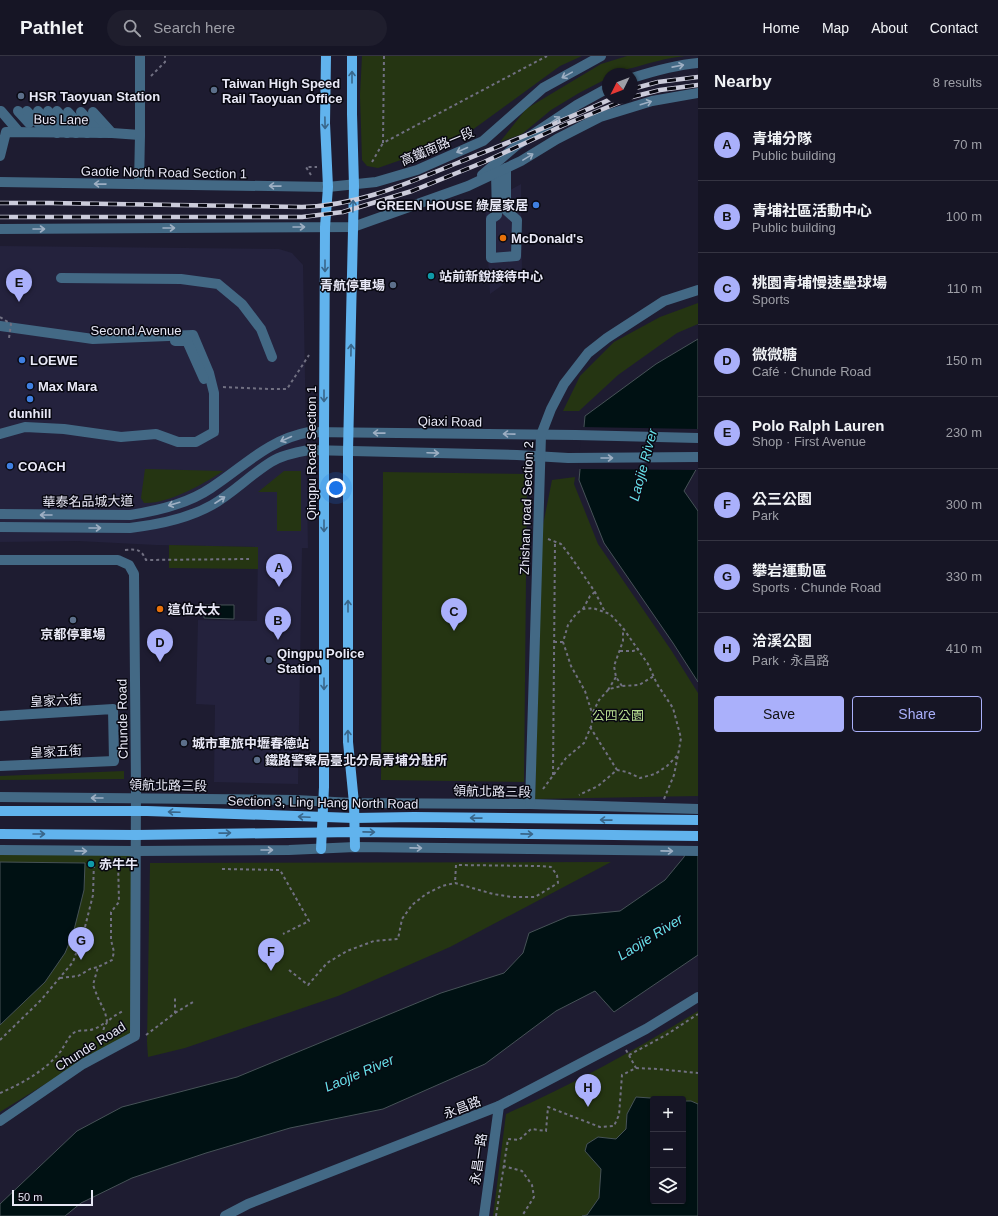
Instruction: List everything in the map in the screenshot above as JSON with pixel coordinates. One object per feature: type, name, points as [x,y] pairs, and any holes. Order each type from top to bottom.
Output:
[{"type":"main road","name":"Qingpu Road Section 1","points":[[321,850],[323,801],[325,227],[328,187],[325,123],[326,56]]},
{"type":"main road","points":[[352,56],[354,186],[348,451],[348,742],[354,803],[355,847]]},
{"type":"main road","name":"Section 3, Ling Hang North Road","points":[[0,811],[136,811],[354,818],[414,817],[698,820]]},
{"type":"main road","points":[[0,834],[136,835],[354,832],[698,836]]},
{"type":"street","points":[[139,184],[140,56]]},
{"type":"street","name":"高鐵南路一段","points":[[328,187],[371,184],[417,170],[483,140],[543,88],[601,56]]},
{"type":"street","points":[[638,76],[682,64],[698,63]]},
{"type":"street","points":[[468,186],[517,145],[577,105],[602,91]]},
{"type":"street","points":[[0,229],[353,227],[468,186],[506,168],[600,117],[652,101],[698,93]]},
{"type":"street","points":[[67,133],[48,111],[67,133]]},
{"type":"street","points":[[68,112],[87,133]]},
{"type":"street","points":[[81,112],[100,133]]},
{"type":"street","points":[[93,112],[112,133]]},
{"type":"street","points":[[11,113],[28,132]]},
{"type":"street","points":[[11,113],[28,132]]},
{"type":"street","points":[[11,113],[28,132]]},
{"type":"street","points":[[0,156],[6,132],[28,132]]},
{"type":"street","name":"Bus Lane","points":[[28,132],[112,133],[140,135]]},
{"type":"street","points":[[496,173],[497,215],[491,219],[492,258],[516,256],[517,220],[506,210],[506,168]]},
{"type":"street","name":"Gaotie North Road Section 1","points":[[0,182],[328,187]]},
{"type":"street","points":[[61,278],[182,279],[218,284],[242,304],[261,329],[272,357]]},
{"type":"street","name":"Zhishan road Section 2","points":[[530,804],[540,456],[542,435],[551,409],[564,384],[588,353],[607,338],[664,301],[698,290]]},
{"type":"street","points":[[0,326],[93,339],[193,335],[209,373],[213,389],[214,432],[196,442],[178,442],[156,434],[121,437],[64,429],[25,427],[0,434]]},
{"type":"street","name":"Second Avenue","points":[[0,428],[23,422],[62,423],[119,431],[155,428],[180,435],[194,435],[208,428],[208,392],[202,374],[187,341],[96,345],[5,336]]},
{"type":"street","name":"華泰名品城大道","points":[[0,514],[130,515],[149,512],[182,502],[210,489],[268,447],[294,435],[309,432],[324,432]]},
{"type":"street","name":"Qiaxi Road","points":[[324,432],[698,438]]},
{"type":"street","points":[[324,450],[568,458],[698,457]]},
{"type":"street","name":"華泰名品城大道","points":[[0,527],[130,528],[149,526],[178,519],[211,506],[272,461],[298,452],[324,450]]},
{"type":"street","name":"Chunde Road","points":[[0,560],[118,560],[129,566],[134,574],[136,798],[135,1036],[83,1064],[0,1122]]},
{"type":"street","name":"皇家六街","points":[[0,716],[113,709],[114,761]]},
{"type":"street","name":"皇家五街","points":[[0,766],[114,761]]},
{"type":"street","name":"領航北路三段","points":[[0,797],[296,800],[354,803],[530,804],[698,808]]},
{"type":"street","points":[[0,850],[321,850],[355,847],[698,851]]},
{"type":"street","name":"永昌路","points":[[225,1216],[248,1204],[499,1106],[646,1029],[698,998]]},
{"type":"street","name":"永昌一路","points":[[484,1216],[499,1106]]},
{"type":"path","points":[[147,79],[165,62],[165,56]]},
{"type":"path","points":[[372,162],[383,143],[384,56]]},
{"type":"path","points":[[383,143],[547,56]]},
{"type":"path","points":[[311,175],[306,167],[319,167]]},
{"type":"path","points":[[0,316],[11,324],[5,336]]},
{"type":"path","points":[[213,389],[287,389],[309,355]]},
{"type":"path","points":[[548,538],[560,544],[568,553],[595,592],[605,612]]},
{"type":"path","points":[[553,776],[555,542]]},
{"type":"path","points":[[125,550],[135,549],[143,553],[146,560],[249,559]]},
{"type":"path","points":[[543,789],[566,758],[584,742],[592,724],[592,713],[585,691],[571,666],[563,642],[568,625],[576,614],[583,609],[590,596],[595,592]]},
{"type":"path","points":[[583,609],[593,608],[610,614],[623,628],[639,649],[657,684],[673,708],[681,738],[674,775],[664,800]]},
{"type":"path","points":[[622,686],[616,677],[614,666],[623,641],[623,628]]},
{"type":"path","points":[[554,642],[563,642]]},
{"type":"path","points":[[620,651],[633,651],[639,649]]},
{"type":"path","points":[[606,692],[609,689],[622,686],[639,685],[654,676]]},
{"type":"path","points":[[592,713],[599,700],[616,677]]},
{"type":"path","points":[[590,727],[617,770],[627,772],[640,778],[655,774],[667,766],[678,754]]},
{"type":"path","points":[[575,796],[583,794],[598,786],[617,770]]},
{"type":"path","points":[[59,978],[78,976],[90,969],[112,960],[114,952],[111,940],[111,912],[119,902],[118,858]]},
{"type":"path","points":[[0,1040],[41,1000],[73,962],[83,933],[93,895],[94,860],[100,860]]},
{"type":"path","points":[[289,970],[308,985],[327,963],[346,951],[374,941],[398,938],[402,919],[412,905],[426,894],[442,886],[455,883],[493,894],[535,897],[558,883],[557,875],[551,868],[540,866],[456,865],[455,883]]},
{"type":"path","points":[[222,869],[280,870],[309,920],[283,934]]},
{"type":"path","points":[[98,967],[93,985],[105,1012],[107,1021],[102,1032],[102,1042]]},
{"type":"path","points":[[175,1013],[176,997]]},
{"type":"path","points":[[144,1028],[144,1036],[175,1013],[193,1002]]},
{"type":"path","points":[[0,1093],[19,1085],[39,1072],[60,1051],[71,1035],[78,1030],[92,1029],[100,1026],[123,1011]]},
{"type":"path","points":[[629,1055],[666,1035],[698,1014]]},
{"type":"path","points":[[626,1049],[636,1068]]},
{"type":"path","points":[[496,1216],[508,1139],[519,1140],[531,1129],[546,1131],[548,1108],[600,1127],[614,1126],[619,1115],[622,1075],[636,1068],[698,1073]]},
{"type":"path","points":[[503,1166],[522,1172],[532,1185],[534,1197],[522,1216]]},
{"type":"shaded area","points":[[521,184],[522,271],[490,294],[485,204]]},
{"type":"shaded area","points":[[0,246],[279,249],[292,253],[303,265],[308,548],[302,548],[298,784],[214,782],[215,705],[196,704],[198,620],[257,621],[258,547],[156,545],[78,541],[0,542]]},
{"type":"green space","points":[[362,56],[582,56],[560,66],[464,136],[378,168],[367,166],[362,160],[360,95]]},
{"type":"green space","points":[[627,56],[685,56],[633,68],[602,68],[602,81],[551,110],[522,134],[500,142],[526,109],[601,64]]},
{"type":"green space","points":[[698,303],[698,324],[677,333],[618,375],[579,411],[563,411],[580,376],[614,342],[660,317]]},
{"type":"green space","points":[[145,469],[223,471],[206,482],[175,497],[144,503],[141,498]]},
{"type":"green space","points":[[284,471],[301,471],[301,531],[277,531],[277,492],[258,492]]},
{"type":"green space","points":[[383,472],[527,474],[524,782],[381,780]]},
{"type":"green space","name":"公四公園","points":[[575,477],[574,484],[598,544],[671,650],[698,693],[698,796],[535,799],[542,530],[552,480]]},
{"type":"green space","points":[[169,545],[258,547],[258,569],[169,568]]},
{"type":"green space","points":[[124,771],[124,779],[0,780],[0,776]]},
{"type":"green space","points":[[0,853],[133,855],[133,1034],[71,1068],[0,1112]]},
{"type":"green space","points":[[611,862],[450,947],[338,996],[185,1048],[148,1057],[150,863]]},
{"type":"green space","points":[[698,1011],[698,1216],[493,1216],[506,1114],[580,1079],[628,1053]]},
{"type":"water","name":"Laojie River","points":[[698,339],[698,466],[684,491],[698,511],[698,682],[604,543],[579,480],[585,416],[656,364]]},
{"type":"water","points":[[205,605],[234,605],[234,619],[204,618]]},
{"type":"water","name":"Laojie River","points":[[698,821],[698,955],[614,1012],[595,991],[556,1011],[485,1064],[383,1109],[290,1128],[206,1153],[132,1178],[81,1203],[65,1216],[0,1216],[0,1204],[77,1131],[122,1107],[237,1077],[441,993],[504,973],[523,953],[529,933],[569,916],[620,911],[665,880],[684,857]]},
{"type":"water","points":[[0,862],[85,863],[84,890],[73,934],[65,953],[45,982],[0,1025]]},
{"type":"water","points":[[636,1097],[650,1098],[650,1204],[686,1204],[686,1101],[691,1101],[698,1104],[698,1216],[582,1216],[587,1215],[599,1198],[601,1169],[585,1151],[587,1144],[598,1137],[616,1139],[626,1129],[627,1114]]},
{"type":"pier","points":[[582,427],[698,429],[698,470],[578,469]]},
{"type":"pier","points":[[698,819],[698,855],[683,855],[696,820]]},
{"type":"railway","points":[[638,87],[658,82],[698,77]]},
{"type":"railway","points":[[638,96],[660,90],[698,85]]},
{"type":"railway","points":[[0,203],[323,206],[364,198],[404,185],[538,131],[602,103]]},
{"type":"railway","points":[[0,217],[302,217],[343,212],[412,191],[484,162],[564,125],[615,104]]},
{"type":"place","name":"Taiwan High Speed Rail Taoyuan Office","points":[[214,90]]},
{"type":"place","name":"HSR Taoyuan Station","points":[[21,96]]},
{"type":"place","name":"GREEN HOUSE 綠屋家居","points":[[536,205]]},
{"type":"place","name":"McDonald's","points":[[503,238]]},
{"type":"place","name":"站前新銳接待中心","points":[[431,276]]},
{"type":"place","name":"青航停車場","points":[[393,285]]},
{"type":"place","name":"Polo Ralph Lauren","points":[[19,302]]},
{"type":"place","name":"LOEWE","points":[[22,360]]},
{"type":"place","name":"Max Mara","points":[[30,386]]},
{"type":"place","name":"dunhill","points":[[30,399]]},
{"type":"place","name":"COACH","points":[[10,466]]},
{"type":"place","name":"青埔分隊","points":[[279,587]]},
{"type":"place","name":"這位太太","points":[[160,609]]},
{"type":"place","name":"京都停車場","points":[[73,620]]},
{"type":"place","name":"桃園青埔慢速壘球場","points":[[454,631]]},
{"type":"place","name":"青埔社區活動中心","points":[[278,640]]},
{"type":"place","name":"Qingpu Police Station","points":[[269,660]]},
{"type":"place","name":"微微糖","points":[[160,662]]},
{"type":"place","name":"城市車旅中壢春德站","points":[[184,743]]},
{"type":"place","name":"鐵路警察局臺北分局青埔分駐所","points":[[257,760]]},
{"type":"place","name":"赤牛牛","points":[[91,864]]},
{"type":"place","name":"攀岩運動區","points":[[81,960]]},
{"type":"place","name":"公三公園","points":[[271,971]]},
{"type":"place","name":"洽溪公園","points":[[588,1107]]}]
